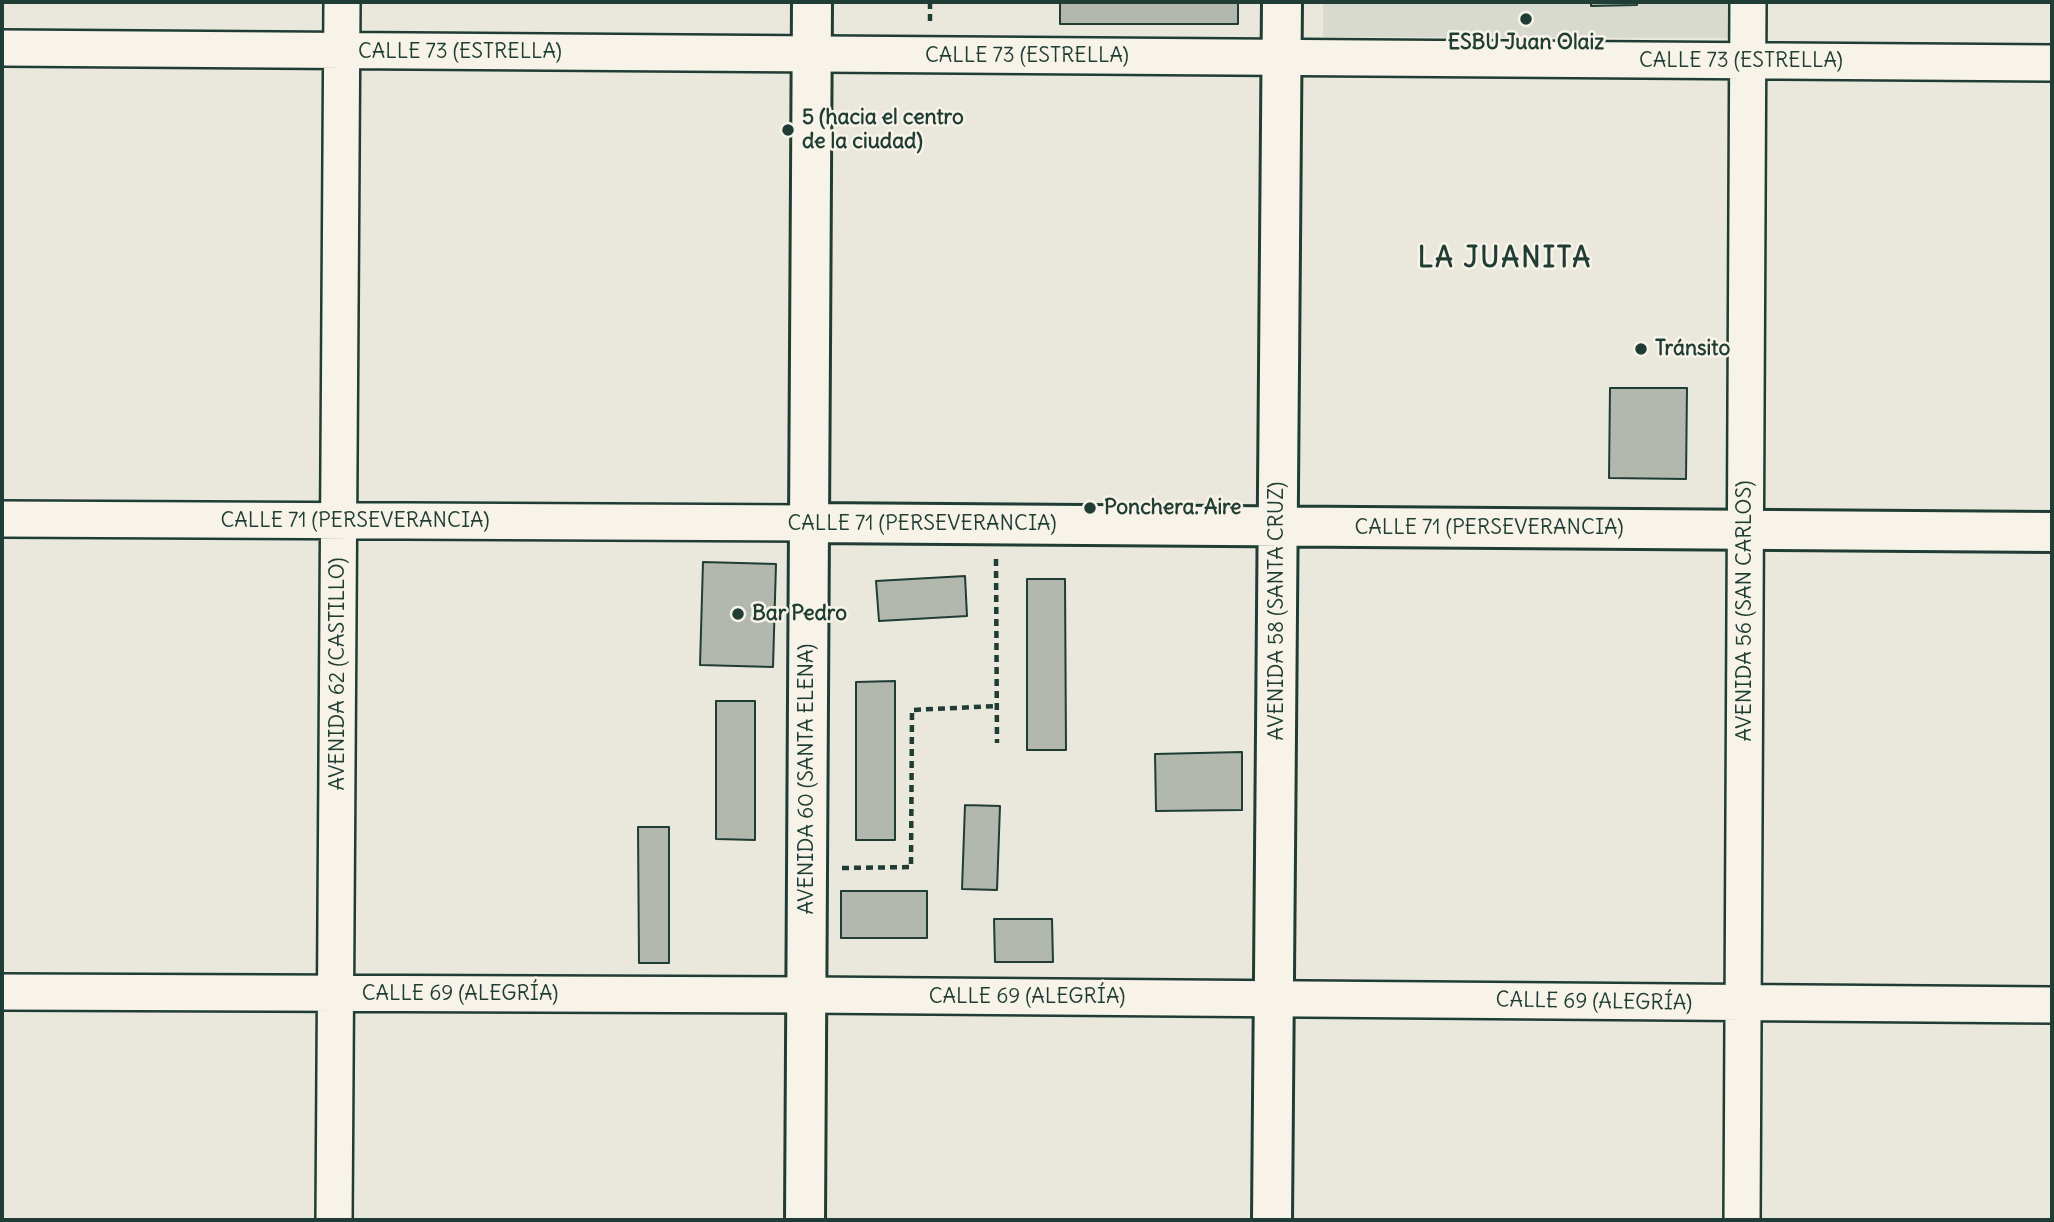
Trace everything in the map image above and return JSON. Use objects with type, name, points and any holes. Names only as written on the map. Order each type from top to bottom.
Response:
[{"type":"street","name":"AVENIDA 62 (CASTILLO)","points":[[334,1220],[342,2]]},
{"type":"street","name":"AVENIDA 60 (SANTA ELENA)","points":[[805,1220],[812,2]]},
{"type":"street","name":"AVENIDA 58 (SANTA CRUZ)","points":[[1272,1220],[1282,2]]},
{"type":"street","name":"AVENIDA 56 (SAN CARLOS)","points":[[1742,1220],[1748,2]]},
{"type":"street","name":"CALLE 73 (ESTRELLA)","points":[[2,48],[2052,63]]},
{"type":"street","name":"CALLE 71 (PERSEVERANCIA)","points":[[2,519],[2052,532]]},
{"type":"street","name":"CALLE 69 (ALEGRÍA)","points":[[2,992],[2052,1005]]},
{"type":"path","points":[[996,524],[997,743]]},
{"type":"path","points":[[807,868],[911,867],[912,710],[997,706]]},
{"type":"shaded area","name":"ESBU Juan Olaiz","points":[[1323,2],[1729,2],[1729,38],[1323,37]]},
{"type":"building","points":[[1060,2],[1238,2],[1238,24],[1060,24]]},
{"type":"building","points":[[1591,2],[1637,2],[1637,5],[1591,6]]},
{"type":"building","points":[[1610,388],[1687,388],[1686,479],[1609,478]]},
{"type":"building","name":"Bar Pedro","points":[[703,562],[776,564],[773,667],[700,665]]},
{"type":"building","points":[[965,576],[967,616],[879,621],[876,581]]},
{"type":"building","points":[[1027,579],[1065,579],[1066,750],[1027,750]]},
{"type":"building","points":[[895,681],[895,840],[856,840],[856,682]]},
{"type":"building","points":[[716,701],[755,701],[755,840],[716,839]]},
{"type":"building","points":[[1242,752],[1242,810],[1156,811],[1155,754]]},
{"type":"building","points":[[965,805],[1000,806],[997,890],[962,889]]},
{"type":"building","points":[[638,827],[669,827],[669,963],[639,963]]},
{"type":"building","points":[[841,891],[927,891],[927,938],[841,938]]},
{"type":"building","points":[[994,919],[1052,919],[1053,962],[995,962]]},
{"type":"place","name":"ESBU Juan Olaiz","points":[[1526,19]]},
{"type":"place","name":"5 (hacia el centro de la ciudad)","points":[[788,130]]},
{"type":"place","name":"Tránsito","points":[[1641,349]]},
{"type":"place","name":"Ponchera. Aire","points":[[1090,508]]},
{"type":"place","name":"Bar Pedro","points":[[738,614]]},
{"type":"district","name":"LA JUANITA","points":[[1505,259]]}]
